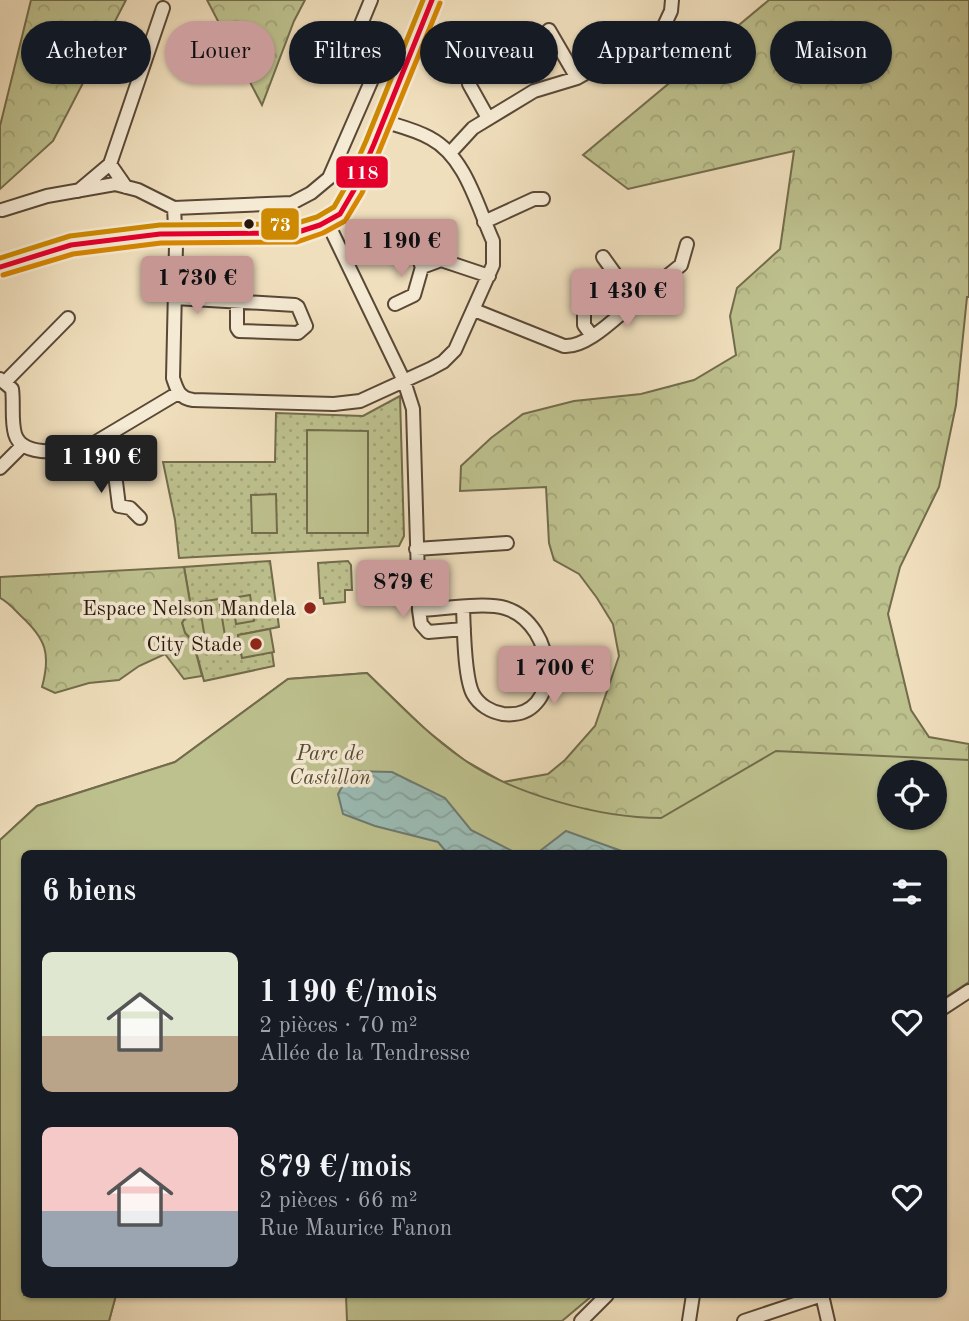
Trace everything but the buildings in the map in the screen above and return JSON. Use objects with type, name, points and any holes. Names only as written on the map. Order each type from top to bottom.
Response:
[{"type":"street","points":[[362,21],[371,0]]},
{"type":"street","points":[[406,65],[432,0]]},
{"type":"street","points":[[666,21],[672,0]]},
{"type":"street","points":[[78,191],[110,164],[163,8]]},
{"type":"street","points":[[558,46],[572,71]]},
{"type":"street","points":[[450,153],[473,128],[488,118],[534,91],[572,79]]},
{"type":"street","points":[[2,210],[47,196],[115,184],[138,190],[174,208],[292,203],[311,193],[329,178],[370,84]]},
{"type":"street","points":[[0,267],[71,245],[176,233],[295,233],[320,225],[340,214],[354,190],[398,84]]},
{"type":"street","points":[[469,84],[488,118]]},
{"type":"street","points":[[174,208],[176,233],[173,378],[178,393],[184,399],[193,400],[334,404],[360,401],[443,362],[455,350],[489,276],[494,253],[493,241],[458,164],[450,153],[429,137],[383,121]]},
{"type":"street","points":[[110,164],[126,187]]},
{"type":"street","points":[[484,222],[534,199],[543,200]]},
{"type":"street","points":[[332,232],[404,381],[413,409],[416,549],[421,624],[428,632],[464,629]]},
{"type":"street","points":[[395,304],[414,295],[422,267],[410,238],[424,232]]},
{"type":"street","points":[[474,310],[564,346],[578,346],[681,265],[687,244]]},
{"type":"street","points":[[603,257],[634,303]]},
{"type":"street","points":[[422,267],[441,260],[489,276]]},
{"type":"street","points":[[592,336],[584,325],[584,310],[614,286],[621,286]]},
{"type":"street","points":[[175,298],[295,305],[306,326],[298,333],[239,331],[237,302]]},
{"type":"street","points":[[68,318],[3,381],[12,389],[15,434],[22,446],[33,451],[80,449],[100,440],[178,393]]},
{"type":"street","points":[[100,440],[114,466],[119,506],[130,508],[140,518]]},
{"type":"street","points":[[0,468],[22,446]]},
{"type":"street","points":[[416,549],[508,543]]},
{"type":"street","points":[[419,610],[494,606],[507,609],[526,620],[540,637],[548,677],[535,704],[522,712],[495,713],[473,694],[469,682],[463,608]]},
{"type":"street","points":[[947,1006],[969,991]]},
{"type":"street","points":[[581,1321],[604,1298]]},
{"type":"street","points":[[689,1321],[693,1298]]},
{"type":"street","points":[[744,1321],[813,1298]]},
{"type":"street","points":[[823,1298],[828,1321]]},
{"type":"green space","points":[[31,0],[126,0],[115,21],[26,21]]},
{"type":"green space","points":[[207,0],[305,0],[294,21],[289,21],[289,34],[275,71],[275,21],[218,21]]},
{"type":"green space","points":[[769,0],[969,0],[969,297],[956,405],[939,487],[900,567],[888,614],[911,710],[929,737],[969,744],[969,781],[947,775],[947,760],[877,760],[877,776],[779,813],[98,850],[21,850],[21,1298],[115,1298],[109,1321],[0,1321],[0,840],[37,806],[175,762],[288,679],[367,673],[426,730],[464,760],[503,782],[548,774],[565,760],[595,726],[619,656],[613,624],[579,574],[554,560],[549,543],[546,487],[460,491],[461,466],[491,438],[523,414],[574,401],[641,394],[694,380],[736,355],[730,316],[737,288],[780,249],[794,151],[628,189],[583,155],[668,84],[756,84],[756,21],[744,21]]},
{"type":"green space","points":[[21,41],[21,84],[83,84],[53,141],[0,189],[0,126]]},
{"type":"green space","points":[[251,84],[270,84],[262,105]]},
{"type":"green space","points":[[400,396],[404,536],[399,546],[179,558],[175,520],[163,462],[275,462],[276,413],[363,416]]},
{"type":"green space","points":[[307,430],[368,431],[368,533],[307,533]]},
{"type":"green space","points":[[276,494],[277,533],[252,533],[251,495]]},
{"type":"green space","points":[[270,561],[279,627],[238,635],[242,657],[272,652],[274,666],[204,681],[193,641],[185,633],[182,623],[191,607],[184,567]]},
{"type":"green space","points":[[348,561],[351,565],[352,590],[345,590],[345,602],[324,604],[323,598],[320,598],[318,563]]},
{"type":"green space","points":[[184,567],[191,608],[182,623],[185,633],[193,641],[202,676],[184,679],[165,654],[139,666],[119,680],[89,683],[55,693],[42,687],[46,656],[41,640],[29,624],[0,598],[0,577]]},
{"type":"green space","points":[[250,595],[254,621],[236,624],[232,598]]},
{"type":"green space","points":[[219,599],[226,642],[206,645],[199,602]]},
{"type":"green space","name":"City Stade","points":[[270,629],[274,652],[242,658],[238,635]]},
{"type":"green space","name":"Parc de Castillon","points":[[367,673],[437,739],[483,772],[558,802],[611,814],[661,818],[776,751],[969,760],[969,982],[947,996],[947,850],[21,850],[21,1298],[115,1298],[109,1321],[0,1321],[0,840],[37,806],[175,762],[288,679]]},
{"type":"green space","points":[[346,1298],[589,1298],[562,1321],[347,1321]]},
{"type":"water","points":[[351,771],[392,772],[445,798],[471,830],[510,850],[445,850],[438,842],[375,826],[343,814],[338,794]]},
{"type":"water","points":[[566,831],[619,850],[541,850]]},
{"type":"transit line","name":"73","points":[[0,258],[70,236],[160,225],[294,224],[317,217],[334,207],[366,141],[423,0]]},
{"type":"transit line","name":"118","points":[[0,267],[71,245],[160,234],[295,233],[320,225],[340,214],[354,190],[374,144],[432,0]]},
{"type":"transit line","points":[[3,275],[73,254],[161,243],[297,242],[323,233],[345,221],[362,193],[440,3]]},
{"type":"place","name":"Espace Nelson Mandela","points":[[310,608]]},
{"type":"place","name":"City Stade","points":[[256,644]]}]
